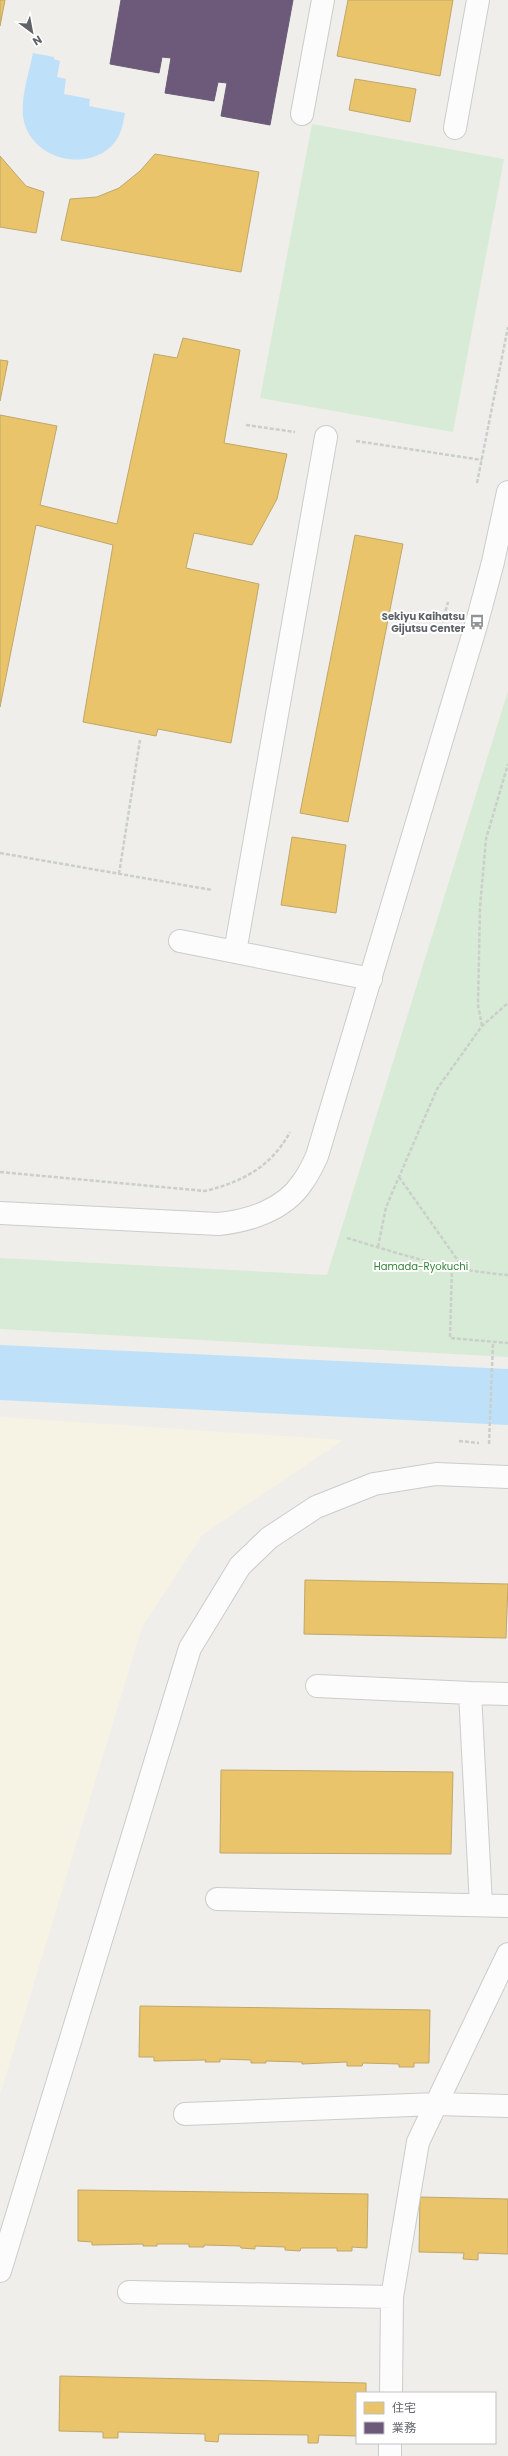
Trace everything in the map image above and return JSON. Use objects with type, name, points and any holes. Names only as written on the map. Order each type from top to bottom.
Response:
[{"type":"street","points":[[302,114],[324,0]]},
{"type":"street","points":[[455,128],[478,0]]},
{"type":"street","points":[[236,952],[326,437]]},
{"type":"street","points":[[0,1213],[218,1224],[242,1222],[277,1206],[302,1184],[317,1156],[371,979],[477,622],[493,562],[508,492]]},
{"type":"street","points":[[180,941],[371,979]]},
{"type":"street","points":[[0,2271],[190,1648],[240,1566],[269,1538],[316,1507],[374,1484],[436,1474],[508,1478]]},
{"type":"street","points":[[317,1686],[508,1694]]},
{"type":"street","points":[[470,1693],[481,1905]]},
{"type":"street","points":[[217,1899],[508,1906]]},
{"type":"street","points":[[391,2392],[392,2297],[418,2142],[508,1954]]},
{"type":"street","points":[[185,2114],[436,2104],[508,2106]]},
{"type":"street","points":[[129,2292],[392,2297]]},
{"type":"street","points":[[390,2444],[390,2456]]},
{"type":"path","points":[[476,490],[508,327]]},
{"type":"path","points":[[447,454],[482,460]]},
{"type":"path","points":[[437,641],[451,595]]},
{"type":"path","points":[[119,874],[140,740]]},
{"type":"path","points":[[482,1026],[478,1005],[480,907],[486,839],[508,764]]},
{"type":"path","points":[[0,853],[212,890]]},
{"type":"path","points":[[378,1248],[386,1206],[437,1089],[482,1026],[508,1003]]},
{"type":"path","points":[[0,1172],[204,1191],[226,1186],[250,1176],[284,1144],[294,1126]]},
{"type":"path","points":[[399,1176],[465,1269]]},
{"type":"path","points":[[347,1238],[378,1248],[452,1267],[508,1275]]},
{"type":"path","points":[[452,1267],[450,1338],[508,1343]]},
{"type":"path","points":[[459,1441],[489,1444],[493,1342]]},
{"type":"shaded area","points":[[0,1417],[343,1440],[202,1535],[142,1627],[0,2095]]},
{"type":"green space","points":[[312,124],[504,159],[453,432],[260,398]]},
{"type":"green space","name":"Hamada-Ryokuchi","points":[[508,691],[508,1357],[0,1329],[0,1258],[327,1275]]},
{"type":"water","points":[[33,53],[54,57],[54,59],[60,61],[57,77],[66,79],[64,94],[90,99],[89,106],[125,113],[122,128],[117,139],[104,152],[90,158],[76,160],[61,158],[47,152],[36,143],[27,131],[23,116],[24,93]]},
{"type":"water","points":[[0,1345],[508,1369],[508,1425],[0,1400]]},
{"type":"building: 住宅","points":[[0,0],[5,0],[0,26]]},
{"type":"building: 住宅","points":[[348,0],[453,0],[440,76],[337,56]]},
{"type":"building: 住宅","points":[[355,79],[416,89],[410,122],[349,110]]},
{"type":"building: 住宅","points":[[155,154],[259,172],[241,272],[61,240],[70,199],[97,197],[119,188],[140,171]]},
{"type":"building: 住宅","points":[[0,156],[26,186],[44,192],[36,233],[0,227]]},
{"type":"building: 住宅","points":[[183,338],[240,350],[224,443],[287,454],[277,499],[252,545],[194,533],[186,568],[259,584],[231,743],[158,729],[156,736],[83,722],[113,545],[36,525],[0,707],[0,415],[57,426],[40,505],[117,524],[154,354],[177,358]]},
{"type":"building: 住宅","points":[[0,360],[8,361],[0,401]]},
{"type":"building: 住宅","points":[[355,535],[403,544],[348,822],[300,813]]},
{"type":"building: 住宅","points":[[292,837],[346,845],[336,913],[281,905]]},
{"type":"building: 住宅","points":[[305,1580],[508,1584],[506,1638],[304,1634]]},
{"type":"building: 住宅","points":[[221,1770],[453,1772],[451,1854],[220,1853]]},
{"type":"building: 住宅","points":[[140,2006],[430,2010],[429,2063],[414,2063],[414,2067],[399,2067],[399,2064],[363,2063],[362,2066],[347,2066],[347,2062],[302,2064],[302,2062],[266,2061],[266,2063],[251,2063],[251,2060],[220,2059],[220,2062],[205,2062],[206,2060],[154,2061],[154,2057],[139,2057]]},
{"type":"building: 住宅","points":[[78,2190],[368,2194],[367,2248],[352,2247],[352,2251],[337,2251],[337,2248],[301,2248],[300,2251],[285,2250],[285,2247],[255,2246],[255,2249],[241,2248],[240,2246],[204,2245],[204,2247],[189,2247],[189,2244],[157,2244],[157,2246],[143,2246],[143,2244],[92,2245],[92,2242],[78,2241]]},
{"type":"building: 住宅","points":[[420,2197],[508,2199],[508,2254],[478,2253],[478,2260],[463,2259],[464,2253],[419,2252]]},
{"type":"building: 住宅","points":[[60,2376],[366,2383],[366,2392],[356,2392],[356,2436],[319,2435],[318,2443],[308,2443],[308,2435],[219,2434],[218,2442],[205,2441],[205,2434],[118,2432],[118,2438],[103,2438],[103,2432],[59,2431]]},
{"type":"building: 業務","points":[[121,0],[293,0],[270,125],[221,116],[227,83],[218,82],[214,101],[165,93],[171,58],[162,57],[159,73],[110,64]]},
{"type":"place","name":"Sekiyu Kaihatsu Gijutsu Center","points":[[477,622]]}]
